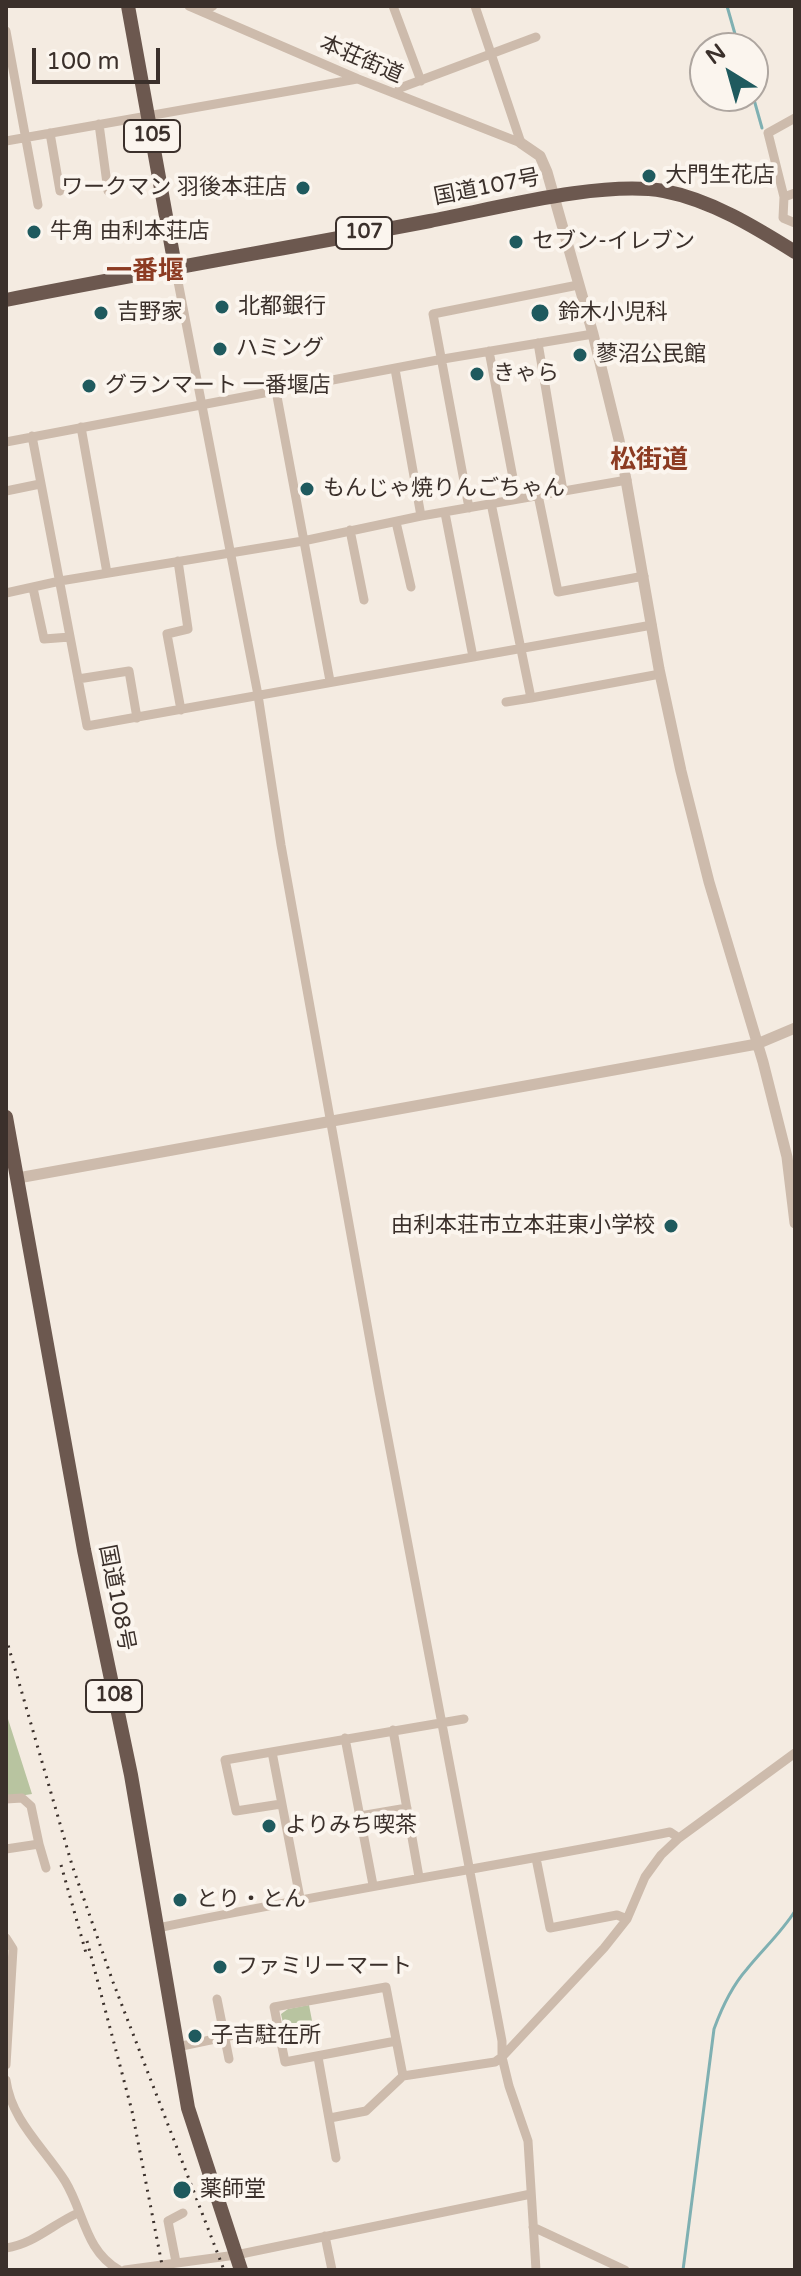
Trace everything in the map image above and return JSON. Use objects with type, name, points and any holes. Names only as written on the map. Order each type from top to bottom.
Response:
[{"type":"highway","name":"105","points":[[128,6],[175,266]]},
{"type":"highway","name":"国道107号","points":[[6,300],[175,266],[553,198],[634,189],[664,191],[724,211],[795,252]]},
{"type":"highway","name":"国道108号","points":[[6,1117],[84,1550],[131,1775],[188,2108],[238,2263]]},
{"type":"street","name":"本荘街道","points":[[189,6],[358,79],[521,143]]},
{"type":"street","points":[[203,12],[213,6]]},
{"type":"street","points":[[393,6],[421,81]]},
{"type":"street","points":[[475,6],[521,143],[540,156],[593,334],[627,480],[660,674],[709,882],[787,1157],[795,1223]]},
{"type":"street","points":[[6,31],[38,205]]},
{"type":"street","points":[[396,94],[400,88],[536,37]]},
{"type":"street","points":[[6,141],[358,79]]},
{"type":"street","points":[[795,118],[768,133],[784,197],[783,218],[795,223]]},
{"type":"street","points":[[99,124],[108,191]]},
{"type":"street","points":[[50,133],[60,191]]},
{"type":"street","points":[[784,197],[795,193]]},
{"type":"street","points":[[175,266],[258,695],[281,845],[386,1428],[471,1869],[502,2041],[502,2057],[528,2141],[536,2270]]},
{"type":"street","points":[[469,508],[433,314],[578,285]]},
{"type":"street","points":[[6,442],[443,359],[593,334]]},
{"type":"street","points":[[538,343],[563,491]]},
{"type":"street","points":[[489,351],[517,499]]},
{"type":"street","points":[[395,369],[421,516]]},
{"type":"street","points":[[276,391],[330,681]]},
{"type":"street","points":[[81,427],[107,573]]},
{"type":"street","points":[[32,436],[87,726],[652,625]]},
{"type":"street","points":[[6,593],[627,480]]},
{"type":"street","points":[[6,491],[40,484]]},
{"type":"street","points":[[538,495],[558,592],[644,576]]},
{"type":"street","points":[[491,503],[531,698]]},
{"type":"street","points":[[445,513],[473,657]]},
{"type":"street","points":[[396,522],[411,587]]},
{"type":"street","points":[[350,530],[364,600]]},
{"type":"street","points":[[178,561],[188,629],[167,634],[181,710]]},
{"type":"street","points":[[33,588],[44,639],[70,637]]},
{"type":"street","points":[[78,679],[129,671],[137,718]]},
{"type":"street","points":[[506,702],[660,674]]},
{"type":"street","points":[[18,1178],[757,1044],[795,1028]]},
{"type":"street","points":[[281,1804],[236,1811],[225,1760],[464,1719]]},
{"type":"street","points":[[393,1730],[419,1877]]},
{"type":"street","points":[[345,1738],[373,1885]]},
{"type":"street","points":[[272,1752],[300,1898]]},
{"type":"street","points":[[330,2118],[366,2111],[403,2076],[495,2062],[502,2057],[604,1948],[627,1919],[645,1877],[661,1855],[679,1838],[795,1753]]},
{"type":"street","points":[[6,1799],[22,1798],[31,1806],[46,1868]]},
{"type":"street","points":[[360,1816],[407,1808]]},
{"type":"street","points":[[158,1928],[300,1898],[670,1832],[679,1838]]},
{"type":"street","points":[[651,1836],[661,1855]]},
{"type":"street","points":[[6,1849],[39,1844]]},
{"type":"street","points":[[536,1858],[550,1928],[617,1915],[627,1919]]},
{"type":"street","points":[[6,1938],[13,1949],[6,2065]]},
{"type":"street","points":[[396,2041],[285,2062],[274,2007],[386,1987],[403,2076]]},
{"type":"street","points":[[217,1999],[229,2059]]},
{"type":"street","points":[[177,2047],[277,2026]]},
{"type":"street","points":[[318,2057],[336,2158]]},
{"type":"street","points":[[6,2080],[15,2109],[37,2146],[66,2183],[93,2246],[106,2263],[119,2270]]},
{"type":"street","points":[[125,2270],[176,2262],[238,2263],[325,2236],[531,2194]]},
{"type":"street","points":[[6,2248],[45,2234],[62,2220],[78,2213]]},
{"type":"street","points":[[176,2262],[168,2221],[183,2213]]},
{"type":"street","points":[[533,2227],[625,2270]]},
{"type":"street","points":[[325,2236],[332,2270]]},
{"type":"green space","points":[[8,1719],[32,1794],[6,1798]]},
{"type":"green space","points":[[309,2005],[314,2031],[286,2036],[281,2014],[288,2009]]},
{"type":"waterway","points":[[727,6],[734,32]]},
{"type":"waterway","points":[[758,112],[762,128]]},
{"type":"waterway","points":[[683,2270],[714,2029],[737,1982],[795,1911]]},
{"type":"railway","points":[[6,1638],[72,1865],[113,1982],[224,2270]]},
{"type":"railway","points":[[61,1865],[86,1953]]},
{"type":"railway","points":[[87,1941],[132,2111],[163,2270]]},
{"type":"place","name":"大門生花店","points":[[649,176]]},
{"type":"place","name":"ワークマン 羽後本荘店","points":[[303,188]]},
{"type":"place","name":"牛角 由利本荘店","points":[[34,232]]},
{"type":"place","name":"セブン-イレブン","points":[[516,242]]},
{"type":"place","name":"北都銀行","points":[[222,307]]},
{"type":"place","name":"吉野家","points":[[101,313]]},
{"type":"place","name":"鈴木小児科","points":[[540,313]]},
{"type":"place","name":"ハミング","points":[[220,349]]},
{"type":"place","name":"蓼沼公民館","points":[[580,355]]},
{"type":"place","name":"きゃら","points":[[477,374]]},
{"type":"place","name":"グランマート 一番堰店","points":[[89,386]]},
{"type":"place","name":"もんじゃ焼りんごちゃん","points":[[307,489]]},
{"type":"place","name":"由利本荘市立本荘東小学校","points":[[671,1226]]},
{"type":"place","name":"よりみち喫茶","points":[[269,1826]]},
{"type":"place","name":"とり・とん","points":[[180,1900]]},
{"type":"place","name":"ファミリーマート","points":[[220,1967]]},
{"type":"place","name":"子吉駐在所","points":[[195,2036]]},
{"type":"place","name":"薬師堂","points":[[182,2190]]},
{"type":"district","name":"一番堰","points":[[145,272]]},
{"type":"district","name":"松街道","points":[[649,461]]}]
